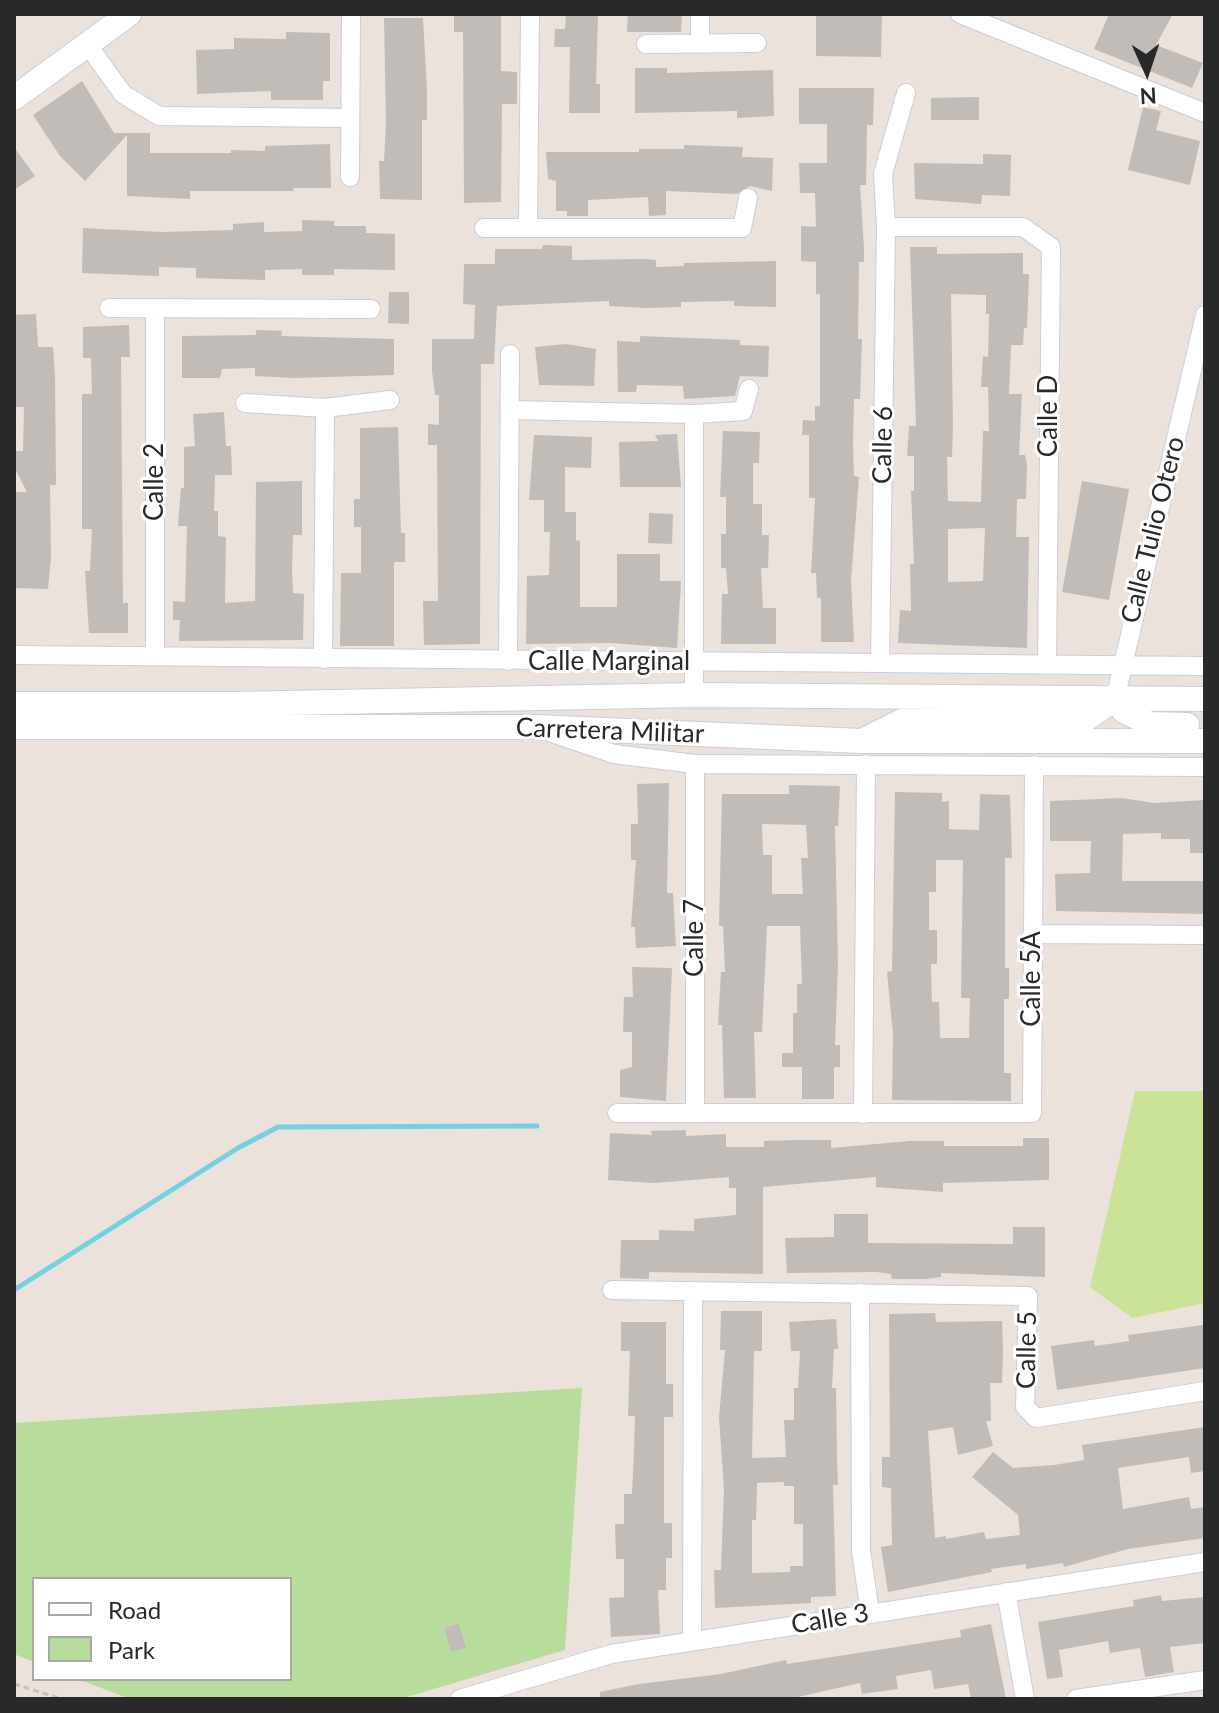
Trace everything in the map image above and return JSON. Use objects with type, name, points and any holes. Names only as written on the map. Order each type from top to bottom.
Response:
[{"type":"main road","points":[[14,98],[129,14]]},
{"type":"main road","name":"Carretera Militar","points":[[14,704],[249,704],[694,695],[1205,699]]},
{"type":"main road","points":[[864,753],[902,721],[1083,721],[1115,699],[1124,711],[1150,724],[1205,724]]},
{"type":"main road","name":"Carretera Militar","points":[[14,727],[535,727],[864,753],[1205,741]]},
{"type":"street","points":[[350,177],[351,14]]},
{"type":"street","points":[[528,227],[530,14]]},
{"type":"street","points":[[700,14],[700,41]]},
{"type":"street","points":[[960,14],[1205,113]]},
{"type":"street","points":[[646,44],[700,41],[757,43]]},
{"type":"street","points":[[87,44],[123,94],[159,116],[350,118]]},
{"type":"street","name":"Calle 6","points":[[880,663],[886,227],[883,174],[906,93]]},
{"type":"street","points":[[484,228],[742,228],[748,198]]},
{"type":"street","name":"Calle D","points":[[886,227],[1023,227],[1051,247],[1047,665]]},
{"type":"street","points":[[109,308],[371,309]]},
{"type":"street","name":"Calle 2","points":[[155,308],[155,656]]},
{"type":"street","name":"Calle Tulio Otero","points":[[1115,699],[1120,665],[1205,315]]},
{"type":"street","points":[[508,661],[510,354]]},
{"type":"street","points":[[511,410],[694,414],[743,411],[749,389]]},
{"type":"street","points":[[245,403],[325,408],[390,400]]},
{"type":"street","points":[[323,659],[325,408]]},
{"type":"street","points":[[694,414],[694,695]]},
{"type":"street","name":"Calle Marginal","points":[[14,655],[1205,666]]},
{"type":"street","points":[[535,727],[614,754],[695,764],[864,753],[1034,765],[1205,767]]},
{"type":"street","points":[[617,1113],[863,1114],[864,753]]},
{"type":"street","name":"Calle 7","points":[[695,764],[695,1112]]},
{"type":"street","name":"Calle 5A","points":[[863,1114],[1032,1113],[1034,765]]},
{"type":"street","points":[[1032,934],[1205,935]]},
{"type":"street","points":[[612,1290],[860,1293],[861,1550],[870,1613]]},
{"type":"street","points":[[692,1641],[693,1293]]},
{"type":"street","name":"Calle 5","points":[[860,1293],[1028,1296],[1025,1407],[1036,1418],[1205,1391]]},
{"type":"street","name":"Calle 3","points":[[460,1699],[576,1662],[692,1641],[1205,1562]]},
{"type":"street","points":[[1006,1592],[1025,1699]]},
{"type":"street","points":[[1076,1699],[1205,1680]]},
{"type":"path","points":[[14,1684],[62,1699]]},
{"type":"green space","points":[[1135,1091],[1205,1091],[1205,1303],[1132,1318],[1090,1287]]},
{"type":"green space","points":[[582,1388],[565,1650],[400,1699],[130,1699],[83,1681],[292,1681],[292,1577],[32,1577],[32,1661],[14,1654],[14,1423]]},
{"type":"building","points":[[454,14],[501,14],[501,71],[517,72],[517,104],[502,104],[501,202],[464,203],[463,32],[454,32]]},
{"type":"building","points":[[628,14],[682,14],[681,32],[627,32]]},
{"type":"building","points":[[816,14],[882,14],[881,57],[816,56]]},
{"type":"building","points":[[1109,14],[1173,14],[1156,45],[1203,63],[1192,88],[1094,49]]},
{"type":"building","points":[[566,15],[598,16],[596,84],[600,84],[600,113],[569,113],[570,47],[554,47],[555,29],[565,29]]},
{"type":"building","points":[[384,18],[423,18],[427,120],[422,120],[422,200],[380,199],[379,161],[384,161],[386,123]]},
{"type":"building","points":[[286,32],[330,33],[330,81],[323,81],[323,100],[271,100],[271,91],[197,94],[196,50],[234,49],[234,38],[286,39]]},
{"type":"building","points":[[635,68],[667,68],[667,73],[773,70],[774,116],[737,118],[737,111],[635,113]]},
{"type":"building","points":[[82,81],[114,133],[150,133],[150,153],[231,153],[231,150],[265,151],[265,146],[330,144],[331,188],[190,191],[190,199],[127,196],[127,135],[85,181],[60,156],[33,115]]},
{"type":"building","points":[[799,88],[874,88],[873,125],[867,125],[866,185],[860,185],[864,262],[859,262],[858,339],[862,339],[860,399],[854,399],[854,476],[859,477],[851,581],[854,642],[821,642],[821,598],[817,598],[816,573],[811,573],[815,498],[809,498],[809,435],[802,435],[803,420],[815,421],[815,406],[820,406],[820,294],[816,294],[816,262],[801,261],[801,226],[816,227],[815,193],[800,193],[799,163],[827,163],[827,124],[799,124]]},
{"type":"building","points":[[979,97],[979,120],[931,120],[931,98]]},
{"type":"building","points":[[1143,107],[1161,111],[1156,130],[1200,141],[1190,185],[1128,170]]},
{"type":"building","points":[[684,145],[743,147],[742,157],[773,158],[772,191],[750,186],[737,194],[666,191],[666,215],[649,216],[648,197],[588,200],[588,216],[567,216],[567,211],[556,211],[556,181],[548,179],[546,152],[639,152],[639,149],[684,149]]},
{"type":"building","points":[[14,147],[35,176],[14,190]]},
{"type":"building","points":[[983,154],[1011,155],[1010,196],[982,195],[981,204],[915,199],[914,163],[983,164]]},
{"type":"building","points":[[302,220],[334,221],[334,226],[366,226],[366,233],[395,234],[395,270],[334,269],[334,275],[302,275],[302,269],[265,270],[265,280],[196,278],[196,268],[159,267],[159,276],[82,273],[83,228],[163,232],[233,230],[233,224],[264,222],[264,232],[302,231]]},
{"type":"building","points":[[543,245],[572,246],[572,260],[656,260],[656,267],[684,266],[684,263],[776,261],[776,307],[734,306],[734,301],[681,302],[681,307],[645,308],[609,306],[609,301],[497,306],[494,364],[481,364],[480,644],[424,645],[423,601],[438,601],[437,445],[428,445],[428,424],[439,425],[439,395],[435,395],[432,371],[432,339],[474,339],[475,305],[463,304],[464,264],[495,264],[495,249],[542,249]]},
{"type":"building","points":[[910,247],[937,247],[937,254],[1023,253],[1023,274],[1029,274],[1027,328],[1024,328],[1023,345],[1011,345],[1009,394],[1022,394],[1019,455],[1025,455],[1027,465],[1026,499],[1017,499],[1016,537],[1029,537],[1027,648],[898,643],[900,610],[911,611],[914,456],[907,456],[909,426],[916,426]],"holes":[[[951,294],[986,295],[986,314],[989,314],[988,357],[983,356],[981,387],[988,387],[989,431],[983,431],[981,502],[948,501],[947,457],[952,457],[953,427]],[[985,528],[983,581],[948,582],[948,529]]]},
{"type":"building","points":[[389,292],[409,292],[409,324],[388,323]]},
{"type":"building","points":[[36,314],[38,347],[53,347],[55,378],[56,485],[50,485],[48,589],[14,588],[14,492],[27,492],[14,467],[14,451],[23,451],[24,407],[14,407],[14,315]]},
{"type":"building","points":[[129,325],[130,357],[121,357],[123,603],[128,603],[128,633],[89,633],[85,571],[90,571],[92,529],[82,529],[82,394],[92,394],[91,358],[83,358],[83,327]]},
{"type":"building","points":[[256,330],[282,331],[281,336],[394,339],[394,375],[294,378],[255,376],[255,368],[222,369],[220,378],[182,378],[182,336],[256,335]]},
{"type":"building","points":[[640,336],[740,340],[740,345],[769,346],[768,377],[740,376],[735,396],[684,399],[683,386],[637,385],[636,392],[618,392],[617,341],[640,342]]},
{"type":"building","points":[[566,344],[596,349],[594,386],[539,385],[535,347]]},
{"type":"building","points":[[224,412],[226,446],[231,446],[232,475],[215,475],[214,511],[218,511],[218,536],[226,537],[225,603],[255,601],[256,482],[302,481],[302,535],[293,535],[292,569],[293,593],[304,594],[303,640],[179,641],[180,620],[173,620],[173,601],[185,602],[187,526],[178,526],[181,488],[184,488],[184,447],[195,446],[193,414]]},
{"type":"building","points":[[398,427],[401,533],[405,533],[405,562],[394,562],[394,646],[340,646],[341,573],[361,573],[361,527],[354,527],[354,499],[360,499],[360,428]]},
{"type":"building","points":[[723,431],[760,432],[759,463],[753,463],[753,504],[762,504],[762,535],[769,535],[768,568],[761,568],[763,608],[776,608],[776,644],[721,644],[722,594],[728,594],[726,568],[721,568],[721,534],[726,534],[726,497],[720,497]]},
{"type":"building","points":[[677,434],[681,487],[620,487],[619,442],[658,441],[655,435]]},
{"type":"building","points":[[534,435],[592,437],[591,468],[565,467],[565,512],[576,512],[576,540],[580,541],[580,607],[617,607],[617,554],[660,554],[660,581],[681,581],[677,648],[611,643],[526,644],[527,576],[549,575],[550,532],[544,532],[544,500],[529,500]]},
{"type":"building","points":[[1082,481],[1129,489],[1109,600],[1062,592]]},
{"type":"building","points":[[649,513],[673,514],[672,544],[648,543]]},
{"type":"building","points":[[669,783],[667,893],[673,893],[676,946],[636,948],[635,927],[631,927],[636,860],[631,860],[631,824],[638,824],[637,784]]},
{"type":"building","points":[[789,785],[840,786],[838,826],[835,826],[838,963],[835,1045],[840,1045],[840,1067],[834,1067],[834,1099],[802,1099],[802,1067],[782,1067],[782,1053],[793,1053],[793,1013],[797,1013],[797,984],[802,984],[800,926],[767,926],[762,1032],[754,1032],[756,1098],[724,1098],[722,1025],[718,1025],[721,972],[725,972],[723,926],[719,926],[722,794],[789,794]],"holes":[[[762,824],[806,825],[808,858],[801,858],[803,894],[772,894],[772,855],[763,855]]]},
{"type":"building","points":[[895,792],[942,793],[942,802],[949,801],[949,829],[979,830],[980,794],[1010,795],[1012,858],[1005,858],[1005,968],[1009,968],[1009,999],[1004,999],[1004,1073],[1011,1073],[1011,1101],[892,1100],[893,1034],[887,972],[892,971]],"holes":[[[936,860],[963,860],[961,998],[970,998],[969,1038],[940,1038],[939,1002],[932,1002],[931,964],[937,964],[937,930],[929,930],[929,892],[936,892]]]},
{"type":"building","points":[[1122,798],[1154,803],[1205,800],[1205,853],[1190,853],[1190,839],[1161,839],[1161,833],[1123,834],[1122,881],[1205,881],[1205,914],[1056,911],[1055,874],[1090,873],[1091,841],[1050,841],[1050,801]]},
{"type":"building","points":[[632,967],[672,968],[666,1101],[620,1097],[620,1070],[632,1067],[632,1032],[623,1032],[624,997],[633,997]]},
{"type":"building","points":[[686,1130],[686,1136],[726,1134],[726,1147],[764,1147],[764,1141],[798,1140],[831,1140],[831,1148],[910,1141],[944,1141],[944,1146],[1023,1146],[1023,1138],[1049,1138],[1049,1180],[943,1183],[943,1192],[876,1187],[876,1177],[763,1187],[763,1274],[649,1272],[649,1279],[620,1278],[621,1240],[659,1240],[659,1230],[694,1231],[694,1219],[736,1215],[736,1188],[729,1188],[729,1177],[654,1183],[608,1180],[610,1133],[652,1135],[651,1131]]},
{"type":"building","points":[[834,1214],[868,1214],[868,1243],[1013,1244],[1013,1227],[1045,1227],[1045,1277],[941,1273],[941,1277],[925,1279],[892,1279],[891,1274],[876,1272],[787,1273],[785,1238],[834,1237]]},
{"type":"building","points":[[721,1311],[762,1311],[762,1351],[754,1351],[752,1458],[786,1457],[784,1420],[794,1420],[794,1388],[798,1388],[800,1351],[791,1351],[789,1322],[836,1319],[838,1349],[834,1349],[832,1388],[836,1388],[838,1485],[833,1485],[836,1596],[811,1597],[811,1603],[715,1608],[714,1570],[721,1570],[724,1489],[719,1417],[725,1350],[720,1350]],"holes":[[[784,1482],[784,1486],[794,1486],[794,1524],[803,1524],[803,1566],[790,1566],[790,1572],[752,1573],[752,1520],[756,1520],[757,1483]]]},
{"type":"building","points":[[935,1313],[936,1322],[1002,1321],[1003,1350],[1002,1383],[990,1383],[991,1421],[986,1421],[993,1446],[958,1455],[953,1427],[928,1431],[935,1538],[984,1532],[986,1539],[1020,1535],[1018,1515],[972,1477],[993,1452],[1013,1468],[1054,1465],[1084,1460],[1082,1445],[1205,1427],[1205,1471],[1191,1473],[1189,1457],[1118,1468],[1123,1509],[1189,1497],[1191,1509],[1205,1507],[1205,1538],[1128,1549],[1064,1567],[1063,1563],[1026,1569],[1026,1564],[991,1569],[992,1572],[888,1592],[881,1547],[892,1545],[891,1488],[882,1487],[882,1457],[890,1457],[889,1314]]},
{"type":"building","points":[[621,1322],[666,1322],[666,1384],[673,1384],[673,1417],[664,1417],[664,1523],[672,1523],[672,1558],[666,1558],[666,1590],[658,1590],[660,1634],[611,1637],[609,1598],[624,1597],[624,1559],[616,1559],[615,1524],[624,1524],[624,1494],[632,1494],[634,1450],[635,1416],[628,1416],[630,1351],[621,1351]]},
{"type":"building","points":[[1203,1325],[1205,1368],[1057,1390],[1051,1346],[1094,1340],[1095,1346],[1129,1341],[1128,1335]]},
{"type":"building","points":[[1161,1595],[1162,1601],[1205,1597],[1205,1643],[1170,1647],[1174,1672],[1145,1677],[1140,1648],[1110,1653],[1108,1641],[1059,1650],[1063,1677],[1047,1679],[1038,1622],[1134,1606],[1133,1600]]},
{"type":"building","points":[[459,1624],[466,1648],[451,1652],[444,1628]]},
{"type":"building","points":[[991,1624],[1006,1699],[971,1699],[968,1684],[934,1689],[931,1670],[896,1676],[898,1689],[862,1694],[860,1683],[789,1699],[600,1699],[600,1692],[639,1684],[721,1674],[786,1660],[787,1664],[961,1637],[960,1630]]},
{"type":"waterway","points":[[14,1290],[238,1148],[278,1127],[537,1126]]}]
